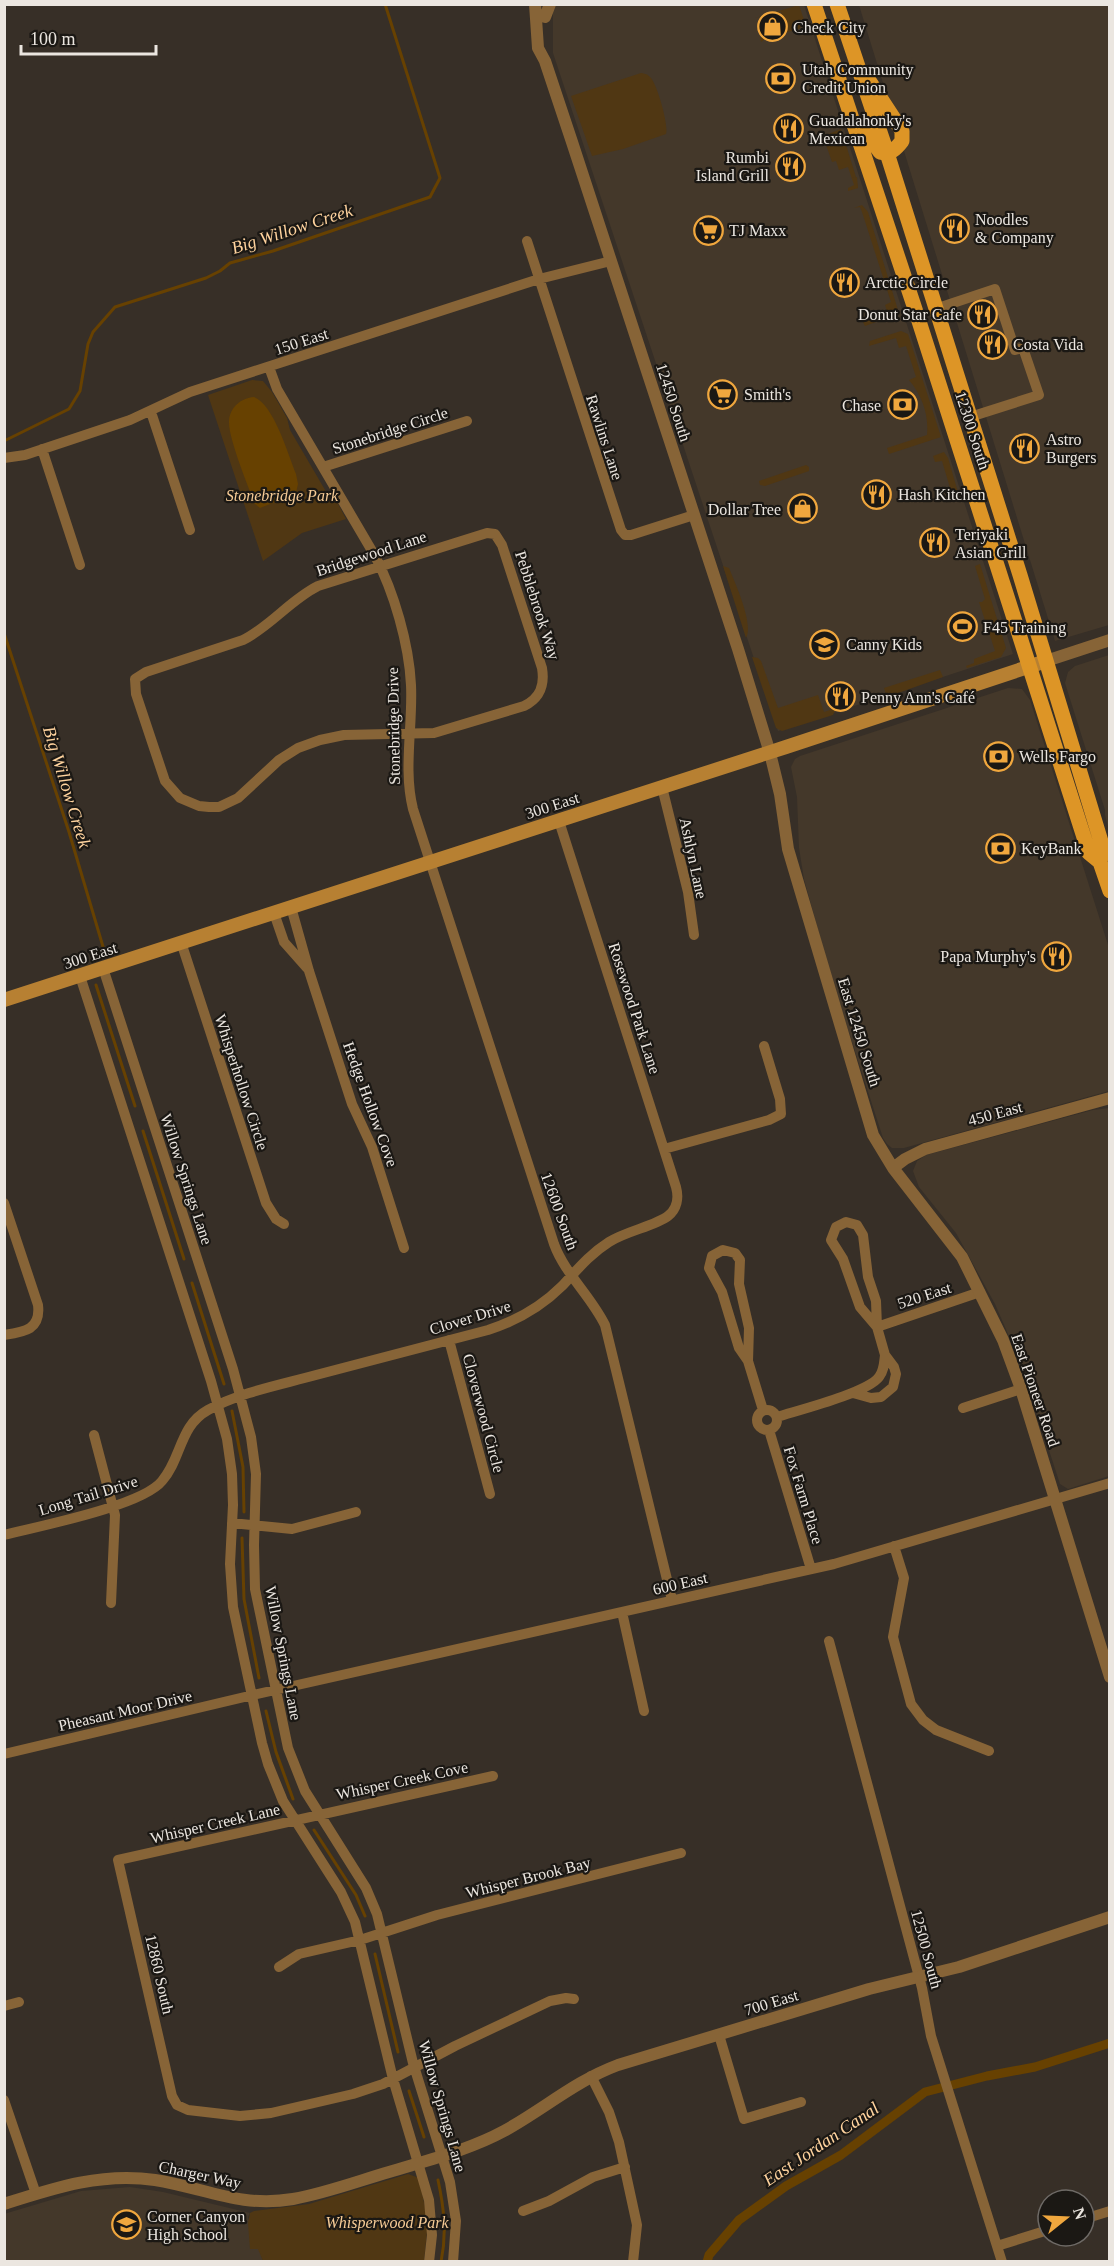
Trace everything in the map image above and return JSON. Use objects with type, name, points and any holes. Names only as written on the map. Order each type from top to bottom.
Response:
[{"type":"main road","name":"12300 South","points":[[814,4],[921,328],[1089,853],[1100,862]]},
{"type":"main road","name":"12300 South","points":[[837,4],[1046,661],[1103,848],[1100,862],[1110,891]]},
{"type":"main road","points":[[848,106],[875,148],[880,152],[896,150],[903,141],[902,131],[856,62]]},
{"type":"main road","name":"300 East","points":[[4,1000],[770,753],[1046,661]]},
{"type":"street","name":"12450 South","points":[[535,4],[538,48],[545,61],[611,261],[770,753]]},
{"type":"street","name":"12450 South","points":[[545,61],[546,8]]},
{"type":"street","name":"Rawlins Lane","points":[[527,241],[621,530],[625,535],[631,535],[694,515]]},
{"type":"street","name":"150 East","points":[[4,458],[42,449],[151,412],[190,392],[539,279],[611,261]]},
{"type":"street","points":[[935,309],[995,289],[1015,350],[1023,348],[1039,395],[970,417]]},
{"type":"street","name":"Stonebridge Drive","points":[[269,367],[277,389],[380,565],[399,620],[411,685],[409,791],[430,863]]},
{"type":"street","points":[[151,412],[190,530]]},
{"type":"street","name":"Stonebridge Circle","points":[[323,467],[467,421]]},
{"type":"street","points":[[42,449],[80,565]]},
{"type":"street","name":"Bridgewood Lane","points":[[135,679],[146,672],[243,640],[264,627],[310,590],[479,534],[495,534]]},
{"type":"street","name":"Pebblebrook Way","points":[[135,679],[136,694],[165,781],[180,798],[199,806],[219,807],[229,803],[246,791],[279,760],[309,743],[344,735],[442,732],[524,706],[541,692],[542,668],[502,545],[495,534]]},
{"type":"street","name":"300 East","points":[[1046,661],[1110,640]]},
{"type":"street","name":"East 12450 South","points":[[770,753],[780,794],[788,849],[873,1135],[894,1168],[963,1257],[980,1292]]},
{"type":"street","name":"Ashlyn Lane","points":[[662,787],[688,892],[694,935]]},
{"type":"street","name":"Rosewood Park Lane","points":[[559,820],[678,1193],[675,1206]]},
{"type":"street","name":"12600 South","points":[[430,863],[558,1256],[595,1306],[608,1335],[672,1600]]},
{"type":"street","name":"Hedge Hollow Cove","points":[[291,907],[352,1104],[372,1147],[404,1248]]},
{"type":"street","name":"Hedge Hollow Cove","points":[[274,913],[284,942],[309,971]]},
{"type":"street","name":"Whisperhollow Circle","points":[[181,942],[266,1203],[276,1219],[284,1224]]},
{"type":"street","name":"Willow Springs Lane","points":[[103,968],[251,1437],[256,1474],[255,1589],[291,1760],[318,1814],[366,1888],[377,1914],[414,2068],[442,2156],[454,2205],[456,2237],[453,2262]]},
{"type":"street","points":[[80,976],[227,1439],[232,1474],[231,1587],[238,1630],[268,1764],[283,1801],[347,1904],[355,1922],[393,2079],[419,2162],[431,2210],[432,2235],[429,2262]]},
{"type":"street","points":[[664,1149],[769,1120],[781,1114],[780,1099],[764,1046]]},
{"type":"street","name":"450 East","points":[[894,1168],[905,1158],[925,1149],[1110,1098]]},
{"type":"street","points":[[4,1203],[39,1314],[30,1329],[4,1335]]},
{"type":"street","name":"Clover Drive","points":[[240,1397],[502,1325],[525,1315],[549,1297],[607,1243],[629,1231],[662,1220],[675,1206]]},
{"type":"street","points":[[853,1393],[876,1398],[890,1391],[896,1374],[885,1355],[877,1327],[876,1301],[868,1277],[863,1235],[856,1225],[846,1222],[836,1227],[831,1240],[843,1259],[860,1307],[877,1327]]},
{"type":"street","points":[[748,1361],[749,1328],[739,1284],[740,1260],[732,1251],[723,1250],[712,1256],[710,1268],[722,1292],[739,1348],[748,1361],[763,1410]]},
{"type":"street","name":"520 East","points":[[877,1327],[980,1292]]},
{"type":"street","name":"East Pioneer Road","points":[[980,1292],[1003,1340],[1021,1389],[1110,1677]]},
{"type":"street","name":"Cloverwood Circle","points":[[449,1340],[490,1494]]},
{"type":"street","points":[[777,1417],[853,1393],[878,1379],[883,1369],[885,1355]]},
{"type":"street","points":[[963,1408],[1021,1389]]},
{"type":"street","name":"Long Tail Drive","points":[[4,1535],[143,1496],[161,1483],[174,1462],[191,1423],[198,1416],[218,1405],[240,1397]]},
{"type":"street","points":[[763,1410],[773,1411],[777,1417],[777,1424],[769,1431],[762,1429],[757,1423],[758,1416],[763,1410]]},
{"type":"street","name":"Fox Farm Place","points":[[769,1431],[811,1569]]},
{"type":"street","points":[[94,1435],[113,1506],[115,1530],[111,1603]]},
{"type":"street","name":"600 East","points":[[253,1695],[844,1562],[1110,1483]]},
{"type":"street","points":[[231,1523],[298,1528],[356,1512]]},
{"type":"street","points":[[894,1546],[904,1578],[893,1637],[911,1704],[923,1720],[936,1731],[989,1751]]},
{"type":"street","points":[[622,1612],[644,1711]]},
{"type":"street","name":"12500 South","points":[[829,1641],[928,2011],[931,2036],[1002,2262]]},
{"type":"street","name":"Pheasant Moor Drive","points":[[4,1754],[253,1695]]},
{"type":"street","name":"Whisper Creek Cove","points":[[318,1814],[493,1776]]},
{"type":"street","name":"Whisper Creek Lane","points":[[118,1860],[318,1814]]},
{"type":"street","name":"Whisper Brook Bay","points":[[279,1967],[299,1954],[360,1940],[437,1915],[681,1853]]},
{"type":"street","name":"12860 South","points":[[118,1860],[172,2096],[177,2105],[188,2110],[231,2116],[271,2113],[352,2094],[393,2079]]},
{"type":"street","name":"700 East","points":[[457,2151],[504,2130],[591,2076],[618,2065],[869,1989],[919,1978],[1110,1917]]},
{"type":"street","points":[[393,2079],[454,2046],[550,2001],[574,1999]]},
{"type":"street","points":[[4,2006],[19,2002]]},
{"type":"street","points":[[719,2035],[744,2119],[801,2102]]},
{"type":"street","points":[[591,2076],[613,2122],[625,2167],[637,2224],[633,2262]]},
{"type":"street","points":[[4,2100],[36,2194]]},
{"type":"street","name":"Charger Way","points":[[4,2204],[90,2180],[130,2178],[160,2181],[243,2201],[278,2200],[315,2194],[457,2151]]},
{"type":"street","points":[[523,2211],[549,2201],[593,2177],[625,2167]]},
{"type":"street","points":[[997,2246],[1036,2234]]},
{"type":"shaded area","points":[[553,5],[804,5],[1013,654],[778,731],[553,53]]},
{"type":"shaded area","points":[[859,5],[1109,5],[1109,625],[1055,641]]},
{"type":"shaded area","points":[[254,397],[268,410],[280,431],[298,484],[296,493],[293,495],[260,508],[255,504],[239,462],[229,421],[237,404]]},
{"type":"shaded area","points":[[1110,655],[1109,831],[1105,810],[1065,683],[1068,672],[1075,666]]},
{"type":"shaded area","points":[[1008,688],[1022,689],[1030,700],[1109,948],[1109,1091],[904,1148],[892,1148],[883,1138],[831,977],[804,879],[799,848],[797,797],[791,767],[795,759],[800,756]]},
{"type":"shaded area","points":[[1109,1108],[1109,1476],[1068,1489],[1060,1484],[1021,1364],[995,1304],[956,1233],[919,1187],[913,1171],[917,1161],[926,1155],[1093,1110]]},
{"type":"shaded area","name":"Corner Canyon High School","points":[[130,2187],[163,2192],[250,2213],[248,2217],[263,2261],[5,2261],[4,2214],[81,2191]]},
{"type":"green space","points":[[799,5],[805,23],[799,29],[768,37],[761,42],[760,38],[788,30],[786,22],[784,23],[781,12],[755,18]]},
{"type":"green space","points":[[641,73],[650,77],[656,87],[664,114],[666,134],[623,149],[592,156],[571,96]]},
{"type":"green space","points":[[841,129],[856,177],[852,178],[857,177],[858,188],[848,191],[848,188],[854,185],[848,167],[839,170],[836,161],[832,162],[823,136]]},
{"type":"green space","points":[[862,205],[868,212],[898,310],[895,315],[865,326],[862,320],[865,320],[861,319],[887,311],[885,305],[891,302],[862,212],[860,207],[854,208]]},
{"type":"green space","points":[[901,331],[908,334],[941,437],[889,454],[887,448],[927,435],[924,406],[909,380],[916,377],[906,346],[899,348],[896,338],[869,346],[870,341]]},
{"type":"green space","name":"Stonebridge Park","points":[[252,380],[263,381],[272,392],[287,418],[290,430],[328,495],[337,502],[346,519],[302,533],[263,561],[208,395]]},
{"type":"green space","points":[[944,452],[948,458],[960,499],[954,501],[942,461],[935,462],[933,456]]},
{"type":"green space","points":[[806,465],[809,471],[765,486],[760,485],[759,481]]},
{"type":"green space","points":[[980,564],[1006,648],[1001,657],[967,668],[966,666],[974,663],[974,659],[995,651],[979,602],[985,599],[975,566]]},
{"type":"green space","points":[[723,566],[729,568],[743,603],[748,623],[746,638]]},
{"type":"green space","points":[[752,657],[761,661],[778,708],[818,695],[824,712],[836,708],[833,715],[782,731],[776,728]]},
{"type":"green space","points":[[940,670],[943,677],[887,697],[884,688]]},
{"type":"green space","name":"Whisperwood Park","points":[[408,2174],[419,2178],[428,2222],[424,2261],[263,2261],[258,2249],[250,2249],[248,2223],[250,2213],[254,2211],[309,2204]]},
{"type":"waterway","name":"Big Willow Creek","points":[[4,441],[69,409],[80,391],[88,344],[93,332],[115,307],[206,278],[230,263],[273,251],[430,197],[440,178],[385,4]]},
{"type":"waterway","name":"Big Willow Creek","points":[[4,633],[69,832],[104,950]]},
{"type":"waterway","name":"Big Willow Creek","points":[[96,985],[135,1106]]},
{"type":"waterway","name":"Big Willow Creek","points":[[143,1131],[184,1259]]},
{"type":"waterway","name":"Big Willow Creek","points":[[192,1283],[224,1384]]},
{"type":"waterway","name":"Big Willow Creek","points":[[232,1411],[243,1467],[244,1512]]},
{"type":"waterway","name":"Big Willow Creek","points":[[242,1538],[244,1599],[259,1678]]},
{"type":"waterway","name":"Big Willow Creek","points":[[266,1711],[276,1752],[293,1799]]},
{"type":"waterway","name":"Big Willow Creek","points":[[314,1830],[356,1895],[365,1916]]},
{"type":"waterway","name":"Big Willow Creek","points":[[375,1954],[398,2052]]},
{"type":"waterway","name":"East Jordan Canal","points":[[707,2262],[709,2255],[739,2220],[786,2186],[841,2155],[925,2092],[987,2076],[1035,2067],[1110,2043]]},
{"type":"waterway","name":"Big Willow Creek","points":[[409,2091],[424,2137]]},
{"type":"waterway","name":"Big Willow Creek","points":[[438,2180],[444,2221],[441,2262]]},
{"type":"place","name":"Check City","points":[[772,27]]},
{"type":"place","name":"Utah Community Credit Union","points":[[781,78]]},
{"type":"place","name":"Guadalahonky's Mexican","points":[[788,129]]},
{"type":"place","name":"Rumbi Island Grill","points":[[790,166]]},
{"type":"place","name":"Noodles & Company","points":[[954,228]]},
{"type":"place","name":"TJ Maxx","points":[[708,230]]},
{"type":"place","name":"Arctic Circle","points":[[844,282]]},
{"type":"place","name":"Donut Star Cafe","points":[[983,314]]},
{"type":"place","name":"Costa Vida","points":[[992,344]]},
{"type":"place","name":"Smith's","points":[[723,394]]},
{"type":"place","name":"Chase","points":[[902,405]]},
{"type":"place","name":"Astro Burgers","points":[[1025,448]]},
{"type":"place","name":"Hash Kitchen","points":[[877,494]]},
{"type":"place","name":"Dollar Tree","points":[[802,509]]},
{"type":"place","name":"Teriyaki Asian Grill","points":[[934,543]]},
{"type":"place","name":"F45 Training","points":[[962,627]]},
{"type":"place","name":"Canny Kids","points":[[825,644]]},
{"type":"place","name":"Penny Ann's Café","points":[[840,697]]},
{"type":"place","name":"Wells Fargo","points":[[998,756]]},
{"type":"place","name":"KeyBank","points":[[1000,848]]},
{"type":"place","name":"Papa Murphy's","points":[[1057,956]]},
{"type":"place","name":"Corner Canyon High School","points":[[126,2225]]}]
